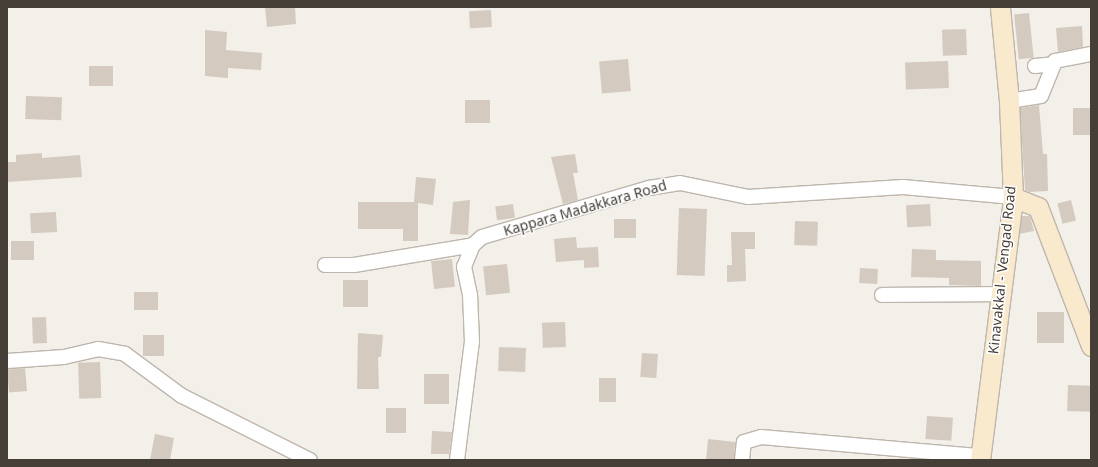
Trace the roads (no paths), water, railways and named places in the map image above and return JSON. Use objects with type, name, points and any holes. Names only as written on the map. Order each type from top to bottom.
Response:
[{"type":"main road","name":"Kinavakkal - Vengad Road","points":[[980,458],[1013,197],[1009,101],[1000,7]]},
{"type":"main road","points":[[1013,197],[1038,207],[1091,346]]},
{"type":"street","points":[[1035,66],[1053,64],[1091,54]]},
{"type":"street","points":[[1009,101],[1041,96],[1053,64]]},
{"type":"street","name":"Kappara Madakkara Road","points":[[473,245],[482,237],[649,188],[680,183],[748,197],[903,187],[1013,197]]},
{"type":"street","points":[[325,265],[354,265],[473,245]]},
{"type":"street","points":[[457,460],[472,342],[470,295],[464,267],[473,245]]},
{"type":"street","points":[[882,295],[1000,294]]},
{"type":"street","points":[[7,361],[64,357],[98,349],[125,354],[182,396],[310,460]]},
{"type":"street","points":[[742,460],[744,442],[761,437],[980,458]]}]
